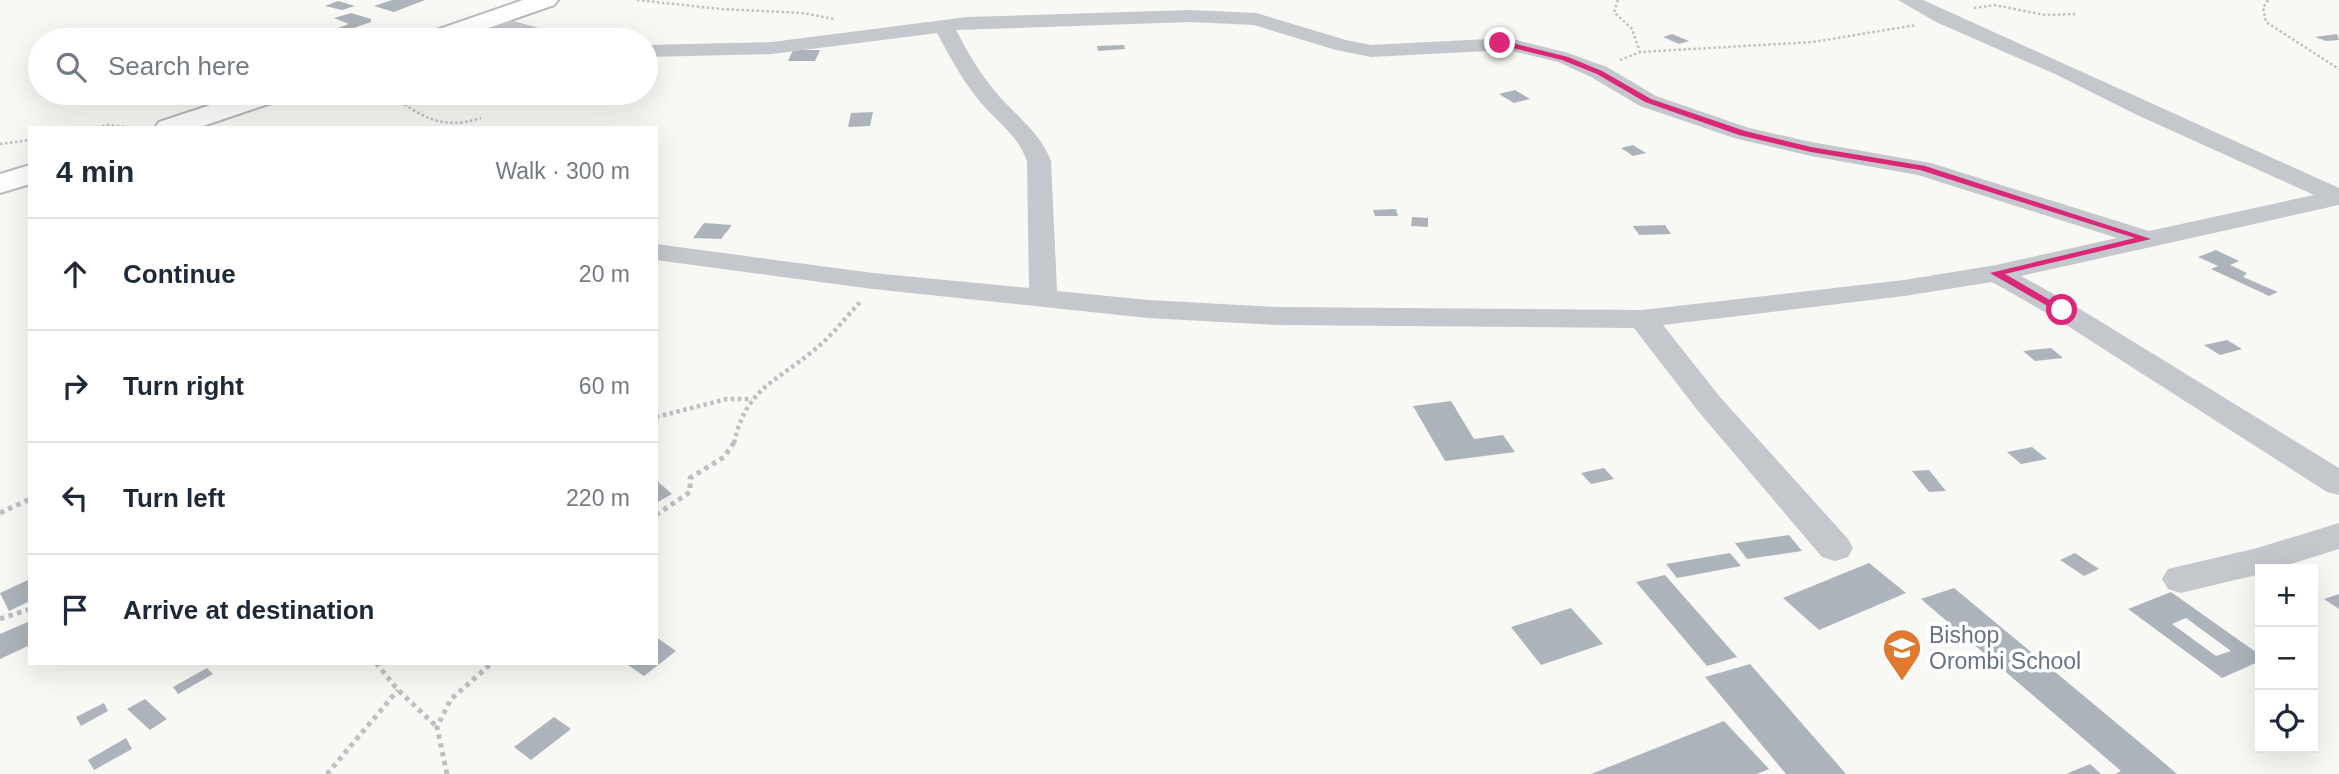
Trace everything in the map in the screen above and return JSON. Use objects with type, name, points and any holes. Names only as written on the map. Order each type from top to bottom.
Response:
[{"type":"main road","points":[[465,28],[546,0]]},
{"type":"main road","points":[[175,126],[237,105]]},
{"type":"main road","points":[[0,184],[28,175]]},
{"type":"street","points":[[1909,0],[1943,18],[2065,70],[2143,109],[2339,197]]},
{"type":"street","points":[[658,51],[772,48],[943,25],[1191,16],[1247,18],[1343,46],[1371,51],[1508,44],[1565,58],[1600,72],[1648,101],[1742,133],[1811,149],[1922,168],[2146,239]]},
{"type":"street","points":[[488,20],[517,28]]},
{"type":"street","points":[[943,25],[964,64],[986,95],[1009,121],[1027,135],[1035,148],[1039,161],[1043,299]]},
{"type":"street","points":[[658,252],[873,281],[1148,310],[1275,316],[1642,319],[1904,288],[1996,273],[2339,197]]},
{"type":"street","points":[[1996,273],[2062,310],[2339,484]]},
{"type":"street","points":[[1642,319],[1709,404],[1835,548]]},
{"type":"street","points":[[2181,579],[2259,561],[2339,536]]},
{"type":"path","points":[[637,0],[720,9],[803,13],[864,24],[877,33]]},
{"type":"path","points":[[1618,0],[1614,12],[1630,24],[1638,39],[1640,52]]},
{"type":"path","points":[[2268,0],[2263,8],[2266,22],[2339,69]]},
{"type":"path","points":[[1600,72],[1614,62],[1640,52],[1866,37],[1943,18],[1967,9],[1994,5],[2045,15],[2077,14]]},
{"type":"path","points":[[405,105],[438,124],[464,125],[481,118]]},
{"type":"path","points":[[0,144],[28,140]]},
{"type":"path","points":[[658,514],[690,492],[690,478],[724,457],[734,445],[739,422],[758,391],[815,350],[859,304],[873,281]]},
{"type":"path","points":[[658,416],[727,399],[753,399]]},
{"type":"path","points":[[0,513],[28,500]]},
{"type":"path","points":[[0,619],[28,610]]},
{"type":"path","points":[[378,665],[398,690],[437,727],[447,774]]},
{"type":"path","points":[[437,727],[451,699],[490,665]]},
{"type":"path","points":[[327,774],[398,690]]},
{"type":"building","points":[[392,0],[425,0],[394,12],[374,6]]},
{"type":"building","points":[[338,1],[355,6],[342,10],[325,6]]},
{"type":"building","points":[[351,13],[371,19],[371,22],[354,28],[338,28],[349,24],[334,18]]},
{"type":"building","points":[[1672,34],[1689,41],[1679,44],[1663,37]]},
{"type":"building","points":[[2337,34],[2339,40],[2326,41],[2315,37]]},
{"type":"building","points":[[1124,45],[1125,49],[1098,51],[1097,46]]},
{"type":"building","points":[[793,50],[820,50],[815,61],[788,61]]},
{"type":"building","points":[[1515,90],[1530,99],[1514,103],[1499,94]]},
{"type":"building","points":[[873,112],[870,126],[848,127],[851,113]]},
{"type":"building","points":[[1633,145],[1646,153],[1633,156],[1621,148]]},
{"type":"building","points":[[1396,209],[1398,216],[1375,216],[1373,210]]},
{"type":"building","points":[[1412,217],[1428,218],[1428,227],[1411,226]]},
{"type":"building","points":[[704,223],[732,225],[721,239],[693,238]]},
{"type":"building","points":[[1665,225],[1671,234],[1639,235],[1633,226]]},
{"type":"building","points":[[2216,250],[2239,261],[2230,265],[2247,273],[2243,277],[2278,292],[2269,296],[2211,269],[2218,266],[2198,257]]},
{"type":"building","points":[[2227,340],[2242,349],[2220,355],[2204,345]]},
{"type":"building","points":[[2051,348],[2063,358],[2035,361],[2023,351]]},
{"type":"building","points":[[1451,401],[1474,439],[1503,435],[1515,452],[1445,461],[1413,406]]},
{"type":"building","points":[[2032,447],[2047,459],[2021,464],[2007,452]]},
{"type":"building","points":[[1604,468],[1614,479],[1591,484],[1581,473]]},
{"type":"building","points":[[1929,470],[1946,491],[1929,492],[1912,471]]},
{"type":"building","points":[[658,482],[672,494],[658,502]]},
{"type":"building","points":[[1789,535],[1802,551],[1747,559],[1735,543]]},
{"type":"building","points":[[1730,553],[1741,566],[1677,578],[1666,564]]},
{"type":"building","points":[[2075,553],[2099,569],[2084,576],[2060,560]]},
{"type":"building","points":[[1869,563],[1906,593],[1819,630],[1783,598]]},
{"type":"building","points":[[1665,575],[1737,657],[1707,666],[1636,582]]},
{"type":"building","points":[[28,580],[28,602],[9,611],[0,593]]},
{"type":"building","points":[[1954,588],[2177,774],[2115,774],[2121,771],[1921,599]]},
{"type":"building","points":[[2171,592],[2255,651],[2255,663],[2222,678],[2128,609]],"holes":[[[2186,618],[2231,651],[2216,656],[2172,624]]]},
{"type":"building","points":[[2339,594],[2339,609],[2324,599]]},
{"type":"building","points":[[1571,608],[1603,644],[1541,665],[1511,627]]},
{"type":"building","points":[[28,622],[28,646],[0,659],[0,634]]},
{"type":"building","points":[[658,638],[676,651],[644,676],[628,665],[658,665]]},
{"type":"building","points":[[1750,664],[1846,774],[1786,774],[1705,677]]},
{"type":"building","points":[[207,668],[213,674],[178,694],[173,687]]},
{"type":"building","points":[[145,699],[167,719],[150,730],[127,709]]},
{"type":"building","points":[[104,703],[108,711],[81,726],[76,717]]},
{"type":"building","points":[[554,717],[571,729],[531,760],[514,747]]},
{"type":"building","points":[[1724,721],[1769,769],[1757,774],[1591,774]]},
{"type":"building","points":[[126,738],[132,749],[94,770],[88,760]]},
{"type":"building","points":[[2090,764],[2101,774],[2066,774]]},
{"type":"place","name":"Bishop Orombi School","points":[[1902,682]]},
{"type":"route","points":[[1500,43],[1565,58],[1600,72],[1648,101],[1742,133],[1811,149],[1922,168],[2146,239],[1996,273],[2062,310]]}]
